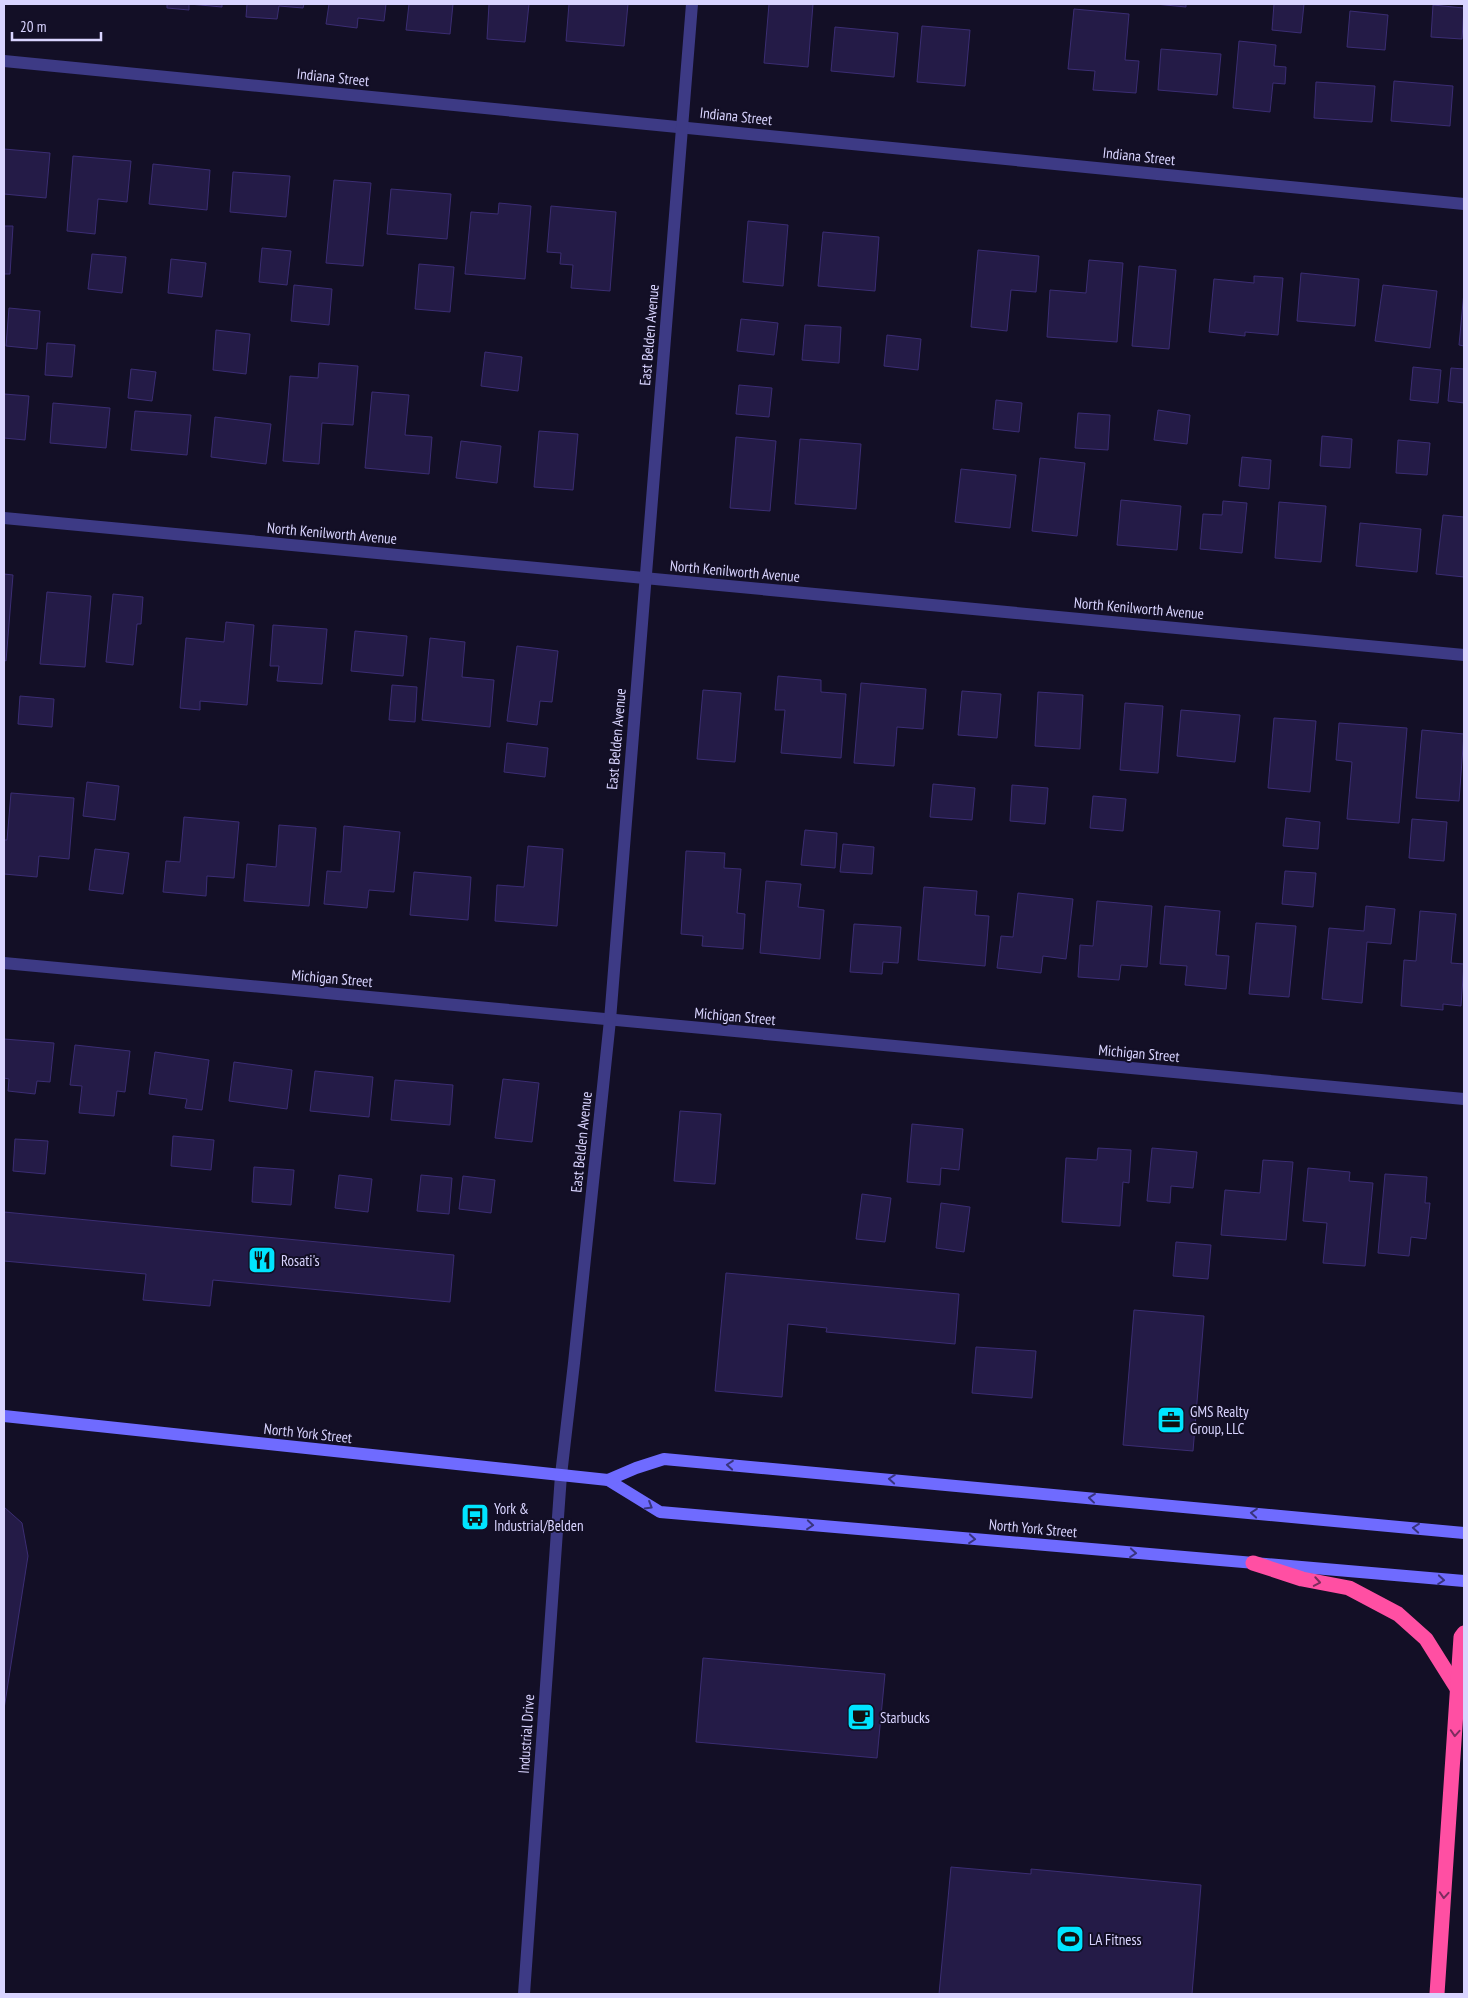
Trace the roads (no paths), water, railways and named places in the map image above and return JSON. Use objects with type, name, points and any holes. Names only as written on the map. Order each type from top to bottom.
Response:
[{"type":"highway","points":[[1253,1563],[1302,1579],[1349,1588],[1398,1614],[1426,1638],[1458,1690]]},
{"type":"highway","points":[[1437,1994],[1461,1638],[1464,1633]]},
{"type":"main road","name":"North York Street","points":[[4,1416],[608,1480],[660,1512],[1464,1582]]},
{"type":"main road","name":"North York Street","points":[[608,1480],[664,1459],[1464,1533]]},
{"type":"street","name":"East Belden Avenue","points":[[560,1475],[573,1372],[610,1020],[692,4]]},
{"type":"street","name":"Indiana Street","points":[[4,61],[1464,204]]},
{"type":"street","name":"North Kenilworth Avenue","points":[[4,518],[645,580],[1464,655]]},
{"type":"street","name":"Michigan Street","points":[[4,963],[1464,1099]]},
{"type":"street","name":"Industrial Drive","points":[[524,1994],[560,1475]]},
{"type":"place","name":"Rosati's","points":[[262,1260]]},
{"type":"place","name":"GMS Realty Group, LLC","points":[[1171,1420]]},
{"type":"place","name":"York & Industrial/Belden","points":[[475,1517]]},
{"type":"place","name":"Starbucks","points":[[861,1717]]},
{"type":"place","name":"LA Fitness","points":[[1070,1939]]}]
